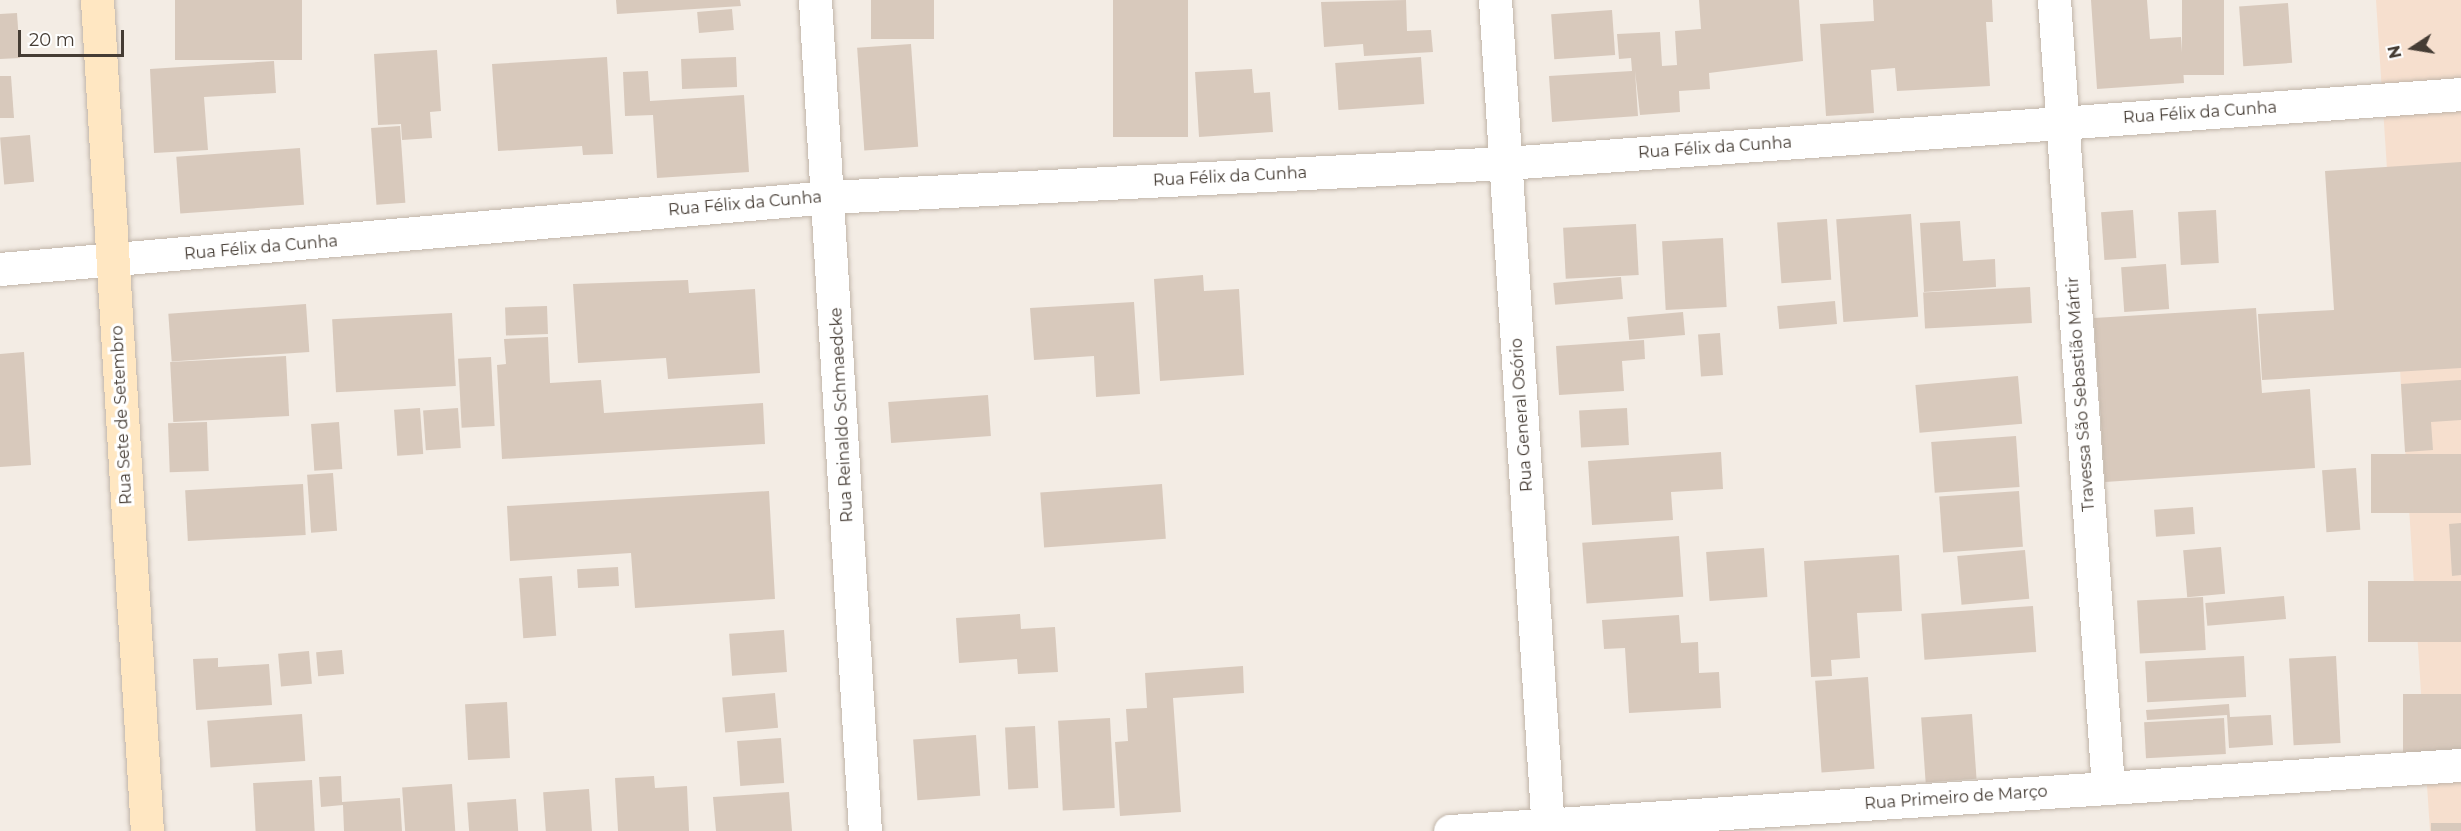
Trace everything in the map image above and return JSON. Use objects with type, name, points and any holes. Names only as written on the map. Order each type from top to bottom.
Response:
[{"type":"main road","name":"Rua Sete de Setembro","points":[[97,0],[147,831]]},
{"type":"street","name":"Rua Reinaldo Schmaedcke","points":[[815,0],[829,197],[865,831]]},
{"type":"street","name":"Rua General Osório","points":[[1495,0],[1547,828]]},
{"type":"street","name":"Travessa São Sebastião Mártir","points":[[2054,0],[2108,788]]},
{"type":"street","name":"Rua Félix da Cunha","points":[[0,269],[113,261],[829,197],[1506,163],[2461,94]]},
{"type":"street","name":"Rua Primeiro de Março","points":[[1450,831],[1547,828],[2461,765]]},
{"type":"shaded area","points":[[2376,0],[2461,0],[2461,831],[2430,831]]},
{"type":"building","points":[[175,0],[302,0],[302,60],[175,60]]},
{"type":"building","points":[[616,0],[740,0],[741,6],[617,14]]},
{"type":"building","points":[[871,0],[934,0],[934,39],[871,39]]},
{"type":"building","points":[[1113,0],[1188,0],[1188,137],[1113,137]]},
{"type":"building","points":[[1406,0],[1407,31],[1431,30],[1433,52],[1364,56],[1363,44],[1324,47],[1321,2]]},
{"type":"building","points":[[1699,0],[1799,0],[1803,61],[1709,73],[1710,89],[1679,91],[1680,112],[1640,115],[1635,71],[1638,116],[1552,122],[1549,76],[1632,71],[1631,58],[1619,59],[1617,34],[1660,32],[1662,66],[1677,65],[1675,31],[1701,29]]},
{"type":"building","points":[[1873,0],[1992,0],[1993,22],[1986,22],[1990,86],[1897,91],[1895,68],[1871,70],[1874,113],[1826,116],[1820,24],[1874,21]]},
{"type":"building","points":[[2091,0],[2147,0],[2150,39],[2181,37],[2184,83],[2097,89]]},
{"type":"building","points":[[2182,0],[2224,0],[2224,75],[2182,75]]},
{"type":"building","points":[[2288,3],[2292,63],[2243,66],[2239,6]]},
{"type":"building","points":[[732,9],[734,30],[699,33],[697,12]]},
{"type":"building","points":[[1612,10],[1615,55],[1554,59],[1551,14]]},
{"type":"building","points":[[17,13],[20,58],[0,59],[0,14]]},
{"type":"building","points":[[911,44],[918,147],[864,151],[857,48]]},
{"type":"building","points":[[437,50],[441,111],[430,112],[432,138],[402,140],[401,124],[378,125],[374,54]]},
{"type":"building","points":[[607,57],[613,154],[583,155],[582,146],[498,151],[492,64]]},
{"type":"building","points":[[736,57],[737,87],[682,89],[681,59]]},
{"type":"building","points":[[1421,57],[1424,104],[1338,110],[1335,63]]},
{"type":"building","points":[[274,61],[276,93],[204,97],[208,150],[154,153],[150,69]]},
{"type":"building","points":[[1252,69],[1254,93],[1270,92],[1273,132],[1199,137],[1195,72]]},
{"type":"building","points":[[648,71],[650,101],[744,95],[749,172],[657,178],[653,115],[625,116],[623,72]]},
{"type":"building","points":[[0,76],[11,76],[14,118],[0,118]]},
{"type":"building","points":[[400,126],[405,203],[376,205],[371,128]]},
{"type":"building","points":[[30,135],[34,182],[4,184],[0,138]]},
{"type":"building","points":[[300,148],[304,205],[180,214],[176,157]]},
{"type":"building","points":[[2461,162],[2461,368],[2262,380],[2258,314],[2334,310],[2325,171]]},
{"type":"building","points":[[2133,210],[2136,258],[2104,260],[2101,212]]},
{"type":"building","points":[[2216,210],[2219,263],[2181,265],[2178,212]]},
{"type":"building","points":[[1911,214],[1918,317],[1843,322],[1836,219]]},
{"type":"building","points":[[1827,219],[1831,280],[1781,283],[1777,222]]},
{"type":"building","points":[[1960,221],[1963,261],[1995,259],[1996,287],[1924,292],[1920,223]]},
{"type":"building","points":[[1636,224],[1639,275],[1566,279],[1563,228]]},
{"type":"building","points":[[1723,238],[1727,307],[1666,310],[1662,241]]},
{"type":"building","points":[[2166,264],[2169,309],[2124,312],[2121,267]]},
{"type":"building","points":[[1203,275],[1204,291],[1239,289],[1244,375],[1160,381],[1154,279]]},
{"type":"building","points":[[1621,277],[1623,299],[1555,305],[1553,283]]},
{"type":"building","points":[[688,280],[689,293],[755,289],[760,373],[668,379],[666,358],[578,363],[573,284]]},
{"type":"building","points":[[2030,287],[2032,323],[1925,329],[1923,293]]},
{"type":"building","points":[[1835,301],[1837,324],[1779,329],[1777,306]]},
{"type":"building","points":[[1134,302],[1140,394],[1096,397],[1094,356],[1034,360],[1030,308]]},
{"type":"building","points":[[306,304],[309,352],[172,362],[168,314]]},
{"type":"building","points":[[547,306],[548,334],[506,335],[505,307]]},
{"type":"building","points":[[2256,308],[2262,393],[2310,389],[2315,468],[2105,482],[2094,318]]},
{"type":"building","points":[[1683,312],[1685,335],[1629,340],[1627,317]]},
{"type":"building","points":[[452,313],[456,386],[336,392],[332,319]]},
{"type":"building","points":[[1720,333],[1723,375],[1701,376],[1698,335]]},
{"type":"building","points":[[548,337],[550,383],[601,380],[604,413],[763,403],[765,444],[502,459],[497,365],[506,364],[504,339]]},
{"type":"building","points":[[1644,340],[1645,359],[1622,361],[1624,391],[1559,395],[1556,346]]},
{"type":"building","points":[[24,352],[31,465],[0,467],[0,354]]},
{"type":"building","points":[[286,356],[289,416],[173,422],[170,362]]},
{"type":"building","points":[[491,357],[495,426],[462,428],[458,359]]},
{"type":"building","points":[[2018,376],[2022,424],[1920,433],[1915,385]]},
{"type":"building","points":[[2461,380],[2461,420],[2431,422],[2433,450],[2405,452],[2401,384]]},
{"type":"building","points":[[988,395],[991,436],[891,443],[888,402]]},
{"type":"building","points":[[420,408],[423,454],[397,456],[394,410]]},
{"type":"building","points":[[458,408],[461,448],[426,450],[423,410]]},
{"type":"building","points":[[1627,408],[1629,445],[1581,447],[1579,411]]},
{"type":"building","points":[[207,422],[209,471],[170,472],[168,423]]},
{"type":"building","points":[[339,422],[342,469],[314,471],[311,424]]},
{"type":"building","points":[[2016,436],[2020,487],[1935,493],[1931,442]]},
{"type":"building","points":[[1721,452],[1723,489],[1671,492],[1673,520],[1592,525],[1588,461]]},
{"type":"building","points":[[2371,454],[2461,454],[2461,513],[2371,513]]},
{"type":"building","points":[[2356,468],[2360,530],[2326,532],[2322,470]]},
{"type":"building","points":[[333,473],[337,531],[311,533],[307,475]]},
{"type":"building","points":[[303,484],[306,535],[188,541],[185,490]]},
{"type":"building","points":[[1162,484],[1166,539],[1044,547],[1040,493]]},
{"type":"building","points":[[769,491],[775,599],[635,608],[631,553],[510,561],[507,506]]},
{"type":"building","points":[[2019,491],[2023,547],[1943,552],[1939,497]]},
{"type":"building","points":[[2193,507],[2195,534],[2156,537],[2154,510]]},
{"type":"building","points":[[2461,523],[2461,575],[2452,576],[2449,524]]},
{"type":"building","points":[[1679,536],[1683,597],[1586,604],[1582,543]]},
{"type":"building","points":[[2221,547],[2225,594],[2187,597],[2183,550]]},
{"type":"building","points":[[1764,548],[1767,597],[1710,601],[1706,552]]},
{"type":"building","points":[[2025,550],[2029,599],[1962,605],[1957,556]]},
{"type":"building","points":[[1899,555],[1902,611],[1857,613],[1860,658],[1831,660],[1832,676],[1811,677],[1804,561]]},
{"type":"building","points":[[618,567],[619,586],[578,588],[577,569]]},
{"type":"building","points":[[552,576],[556,636],[523,638],[519,578]]},
{"type":"building","points":[[2368,581],[2461,581],[2461,642],[2368,642]]},
{"type":"building","points":[[2284,596],[2286,619],[2207,626],[2205,603]]},
{"type":"building","points":[[2203,597],[2206,650],[2140,653],[2137,600]]},
{"type":"building","points":[[2033,606],[2036,652],[1924,660],[1921,614]]},
{"type":"building","points":[[1020,614],[1021,629],[1055,627],[1058,672],[1018,674],[1017,659],[959,663],[956,618]]},
{"type":"building","points":[[1679,615],[1681,643],[1698,642],[1699,673],[1719,672],[1721,708],[1629,713],[1625,648],[1604,649],[1602,620]]},
{"type":"building","points":[[784,630],[787,672],[732,676],[729,634]]},
{"type":"building","points":[[342,650],[344,674],[318,676],[316,652]]},
{"type":"building","points":[[309,651],[312,684],[281,687],[278,654]]},
{"type":"building","points":[[2244,656],[2246,697],[2147,702],[2145,661]]},
{"type":"building","points":[[2336,656],[2341,743],[2294,745],[2289,658]]},
{"type":"building","points":[[218,658],[218,667],[269,664],[272,705],[196,710],[193,659]]},
{"type":"building","points":[[1243,666],[1244,693],[1173,698],[1181,812],[1120,816],[1115,742],[1128,741],[1126,709],[1147,708],[1145,673]]},
{"type":"building","points":[[1868,677],[1874,769],[1822,772],[1815,681]]},
{"type":"building","points":[[775,693],[778,728],[725,732],[722,698]]},
{"type":"building","points":[[2403,694],[2461,694],[2461,752],[2403,752]]},
{"type":"building","points":[[507,702],[510,758],[468,760],[465,704]]},
{"type":"building","points":[[2229,704],[2230,717],[2271,715],[2273,745],[2229,748],[2227,715],[2147,720],[2146,710]]},
{"type":"building","points":[[302,714],[305,761],[211,768],[207,721]]},
{"type":"building","points":[[1972,714],[1977,779],[1926,782],[1921,718]]},
{"type":"building","points":[[1110,718],[1115,808],[1063,811],[1058,721]]},
{"type":"building","points":[[2224,718],[2226,754],[2146,758],[2144,722]]},
{"type":"building","points":[[1035,726],[1038,788],[1008,789],[1005,728]]},
{"type":"building","points":[[976,735],[980,796],[917,800],[913,739]]},
{"type":"building","points":[[781,738],[784,783],[740,786],[737,741]]},
{"type":"building","points":[[341,776],[342,802],[400,798],[402,831],[344,831],[343,805],[321,807],[319,777]]},
{"type":"building","points":[[654,776],[655,788],[687,786],[689,831],[618,831],[615,778]]},
{"type":"building","points":[[312,780],[315,831],[256,831],[253,783]]},
{"type":"building","points":[[452,784],[455,831],[405,831],[402,787]]},
{"type":"building","points":[[589,789],[592,831],[546,831],[543,792]]},
{"type":"building","points":[[789,792],[792,831],[716,831],[713,797]]},
{"type":"building","points":[[516,799],[518,831],[469,831],[467,802]]},
{"type":"building","points":[[2431,823],[2461,823],[2461,831],[2431,831]]}]
